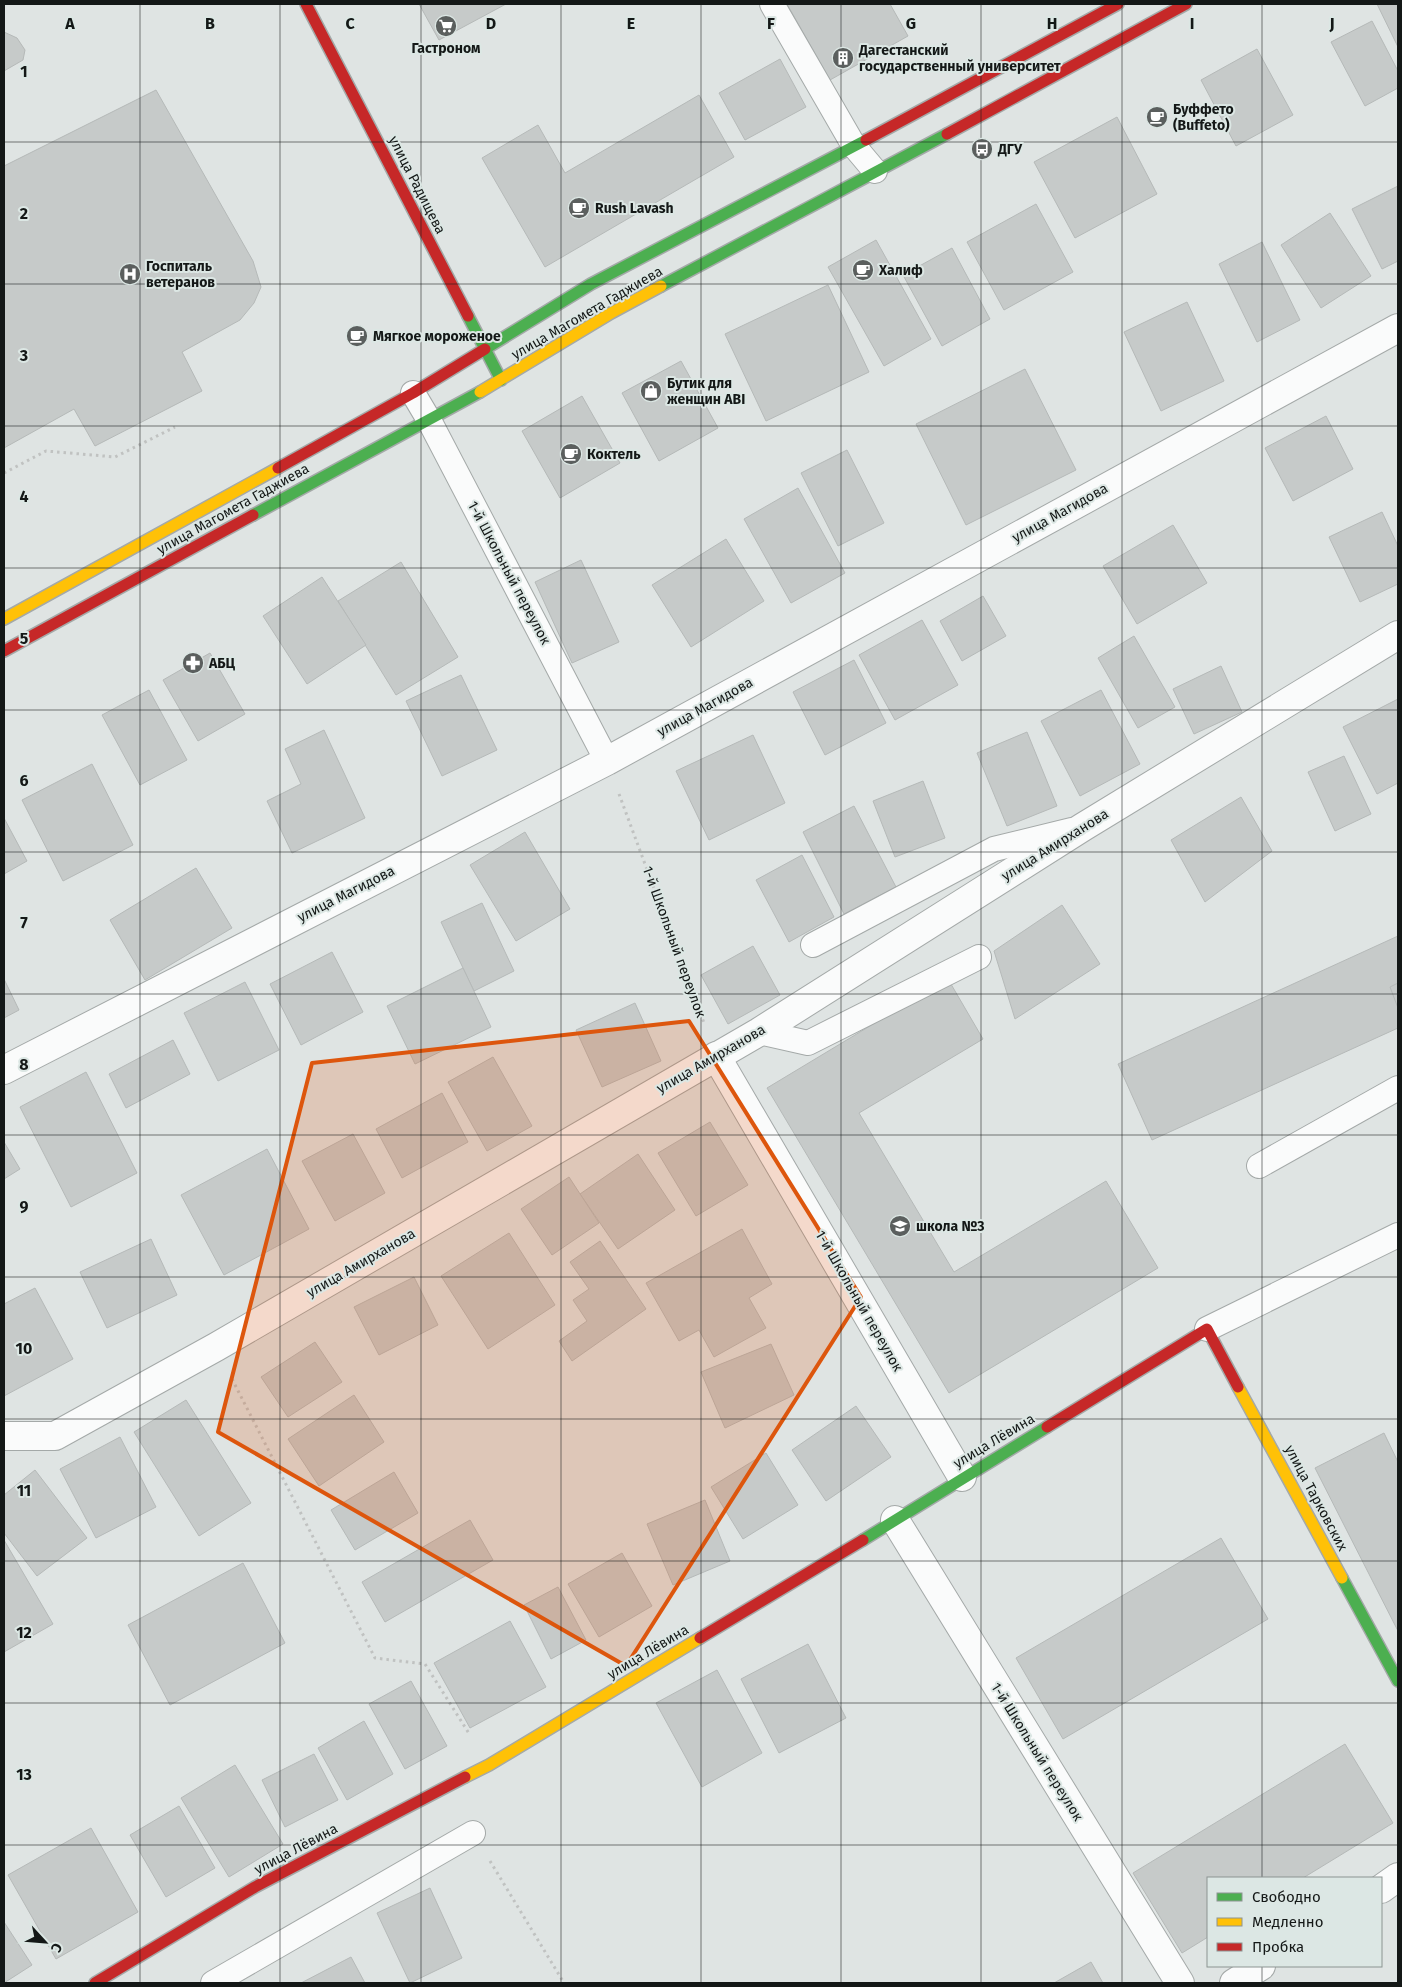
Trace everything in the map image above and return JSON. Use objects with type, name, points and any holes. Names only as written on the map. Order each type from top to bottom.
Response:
[{"type":"main road","name":"улица Радищева","points":[[306,4],[501,380]]},
{"type":"main road","name":"улица Магомета Гаджиева","points":[[4,619],[413,393],[591,284],[854,146],[1118,4]]},
{"type":"main road","name":"улица Магомета Гаджиева","points":[[4,651],[501,380],[612,313],[875,171],[1002,105],[1186,4]]},
{"type":"main road","name":"улица Лёвина","points":[[94,1983],[255,1887],[489,1765],[1207,1329]]},
{"type":"main road","name":"улица Тарковских","points":[[1207,1329],[1398,1681]]},
{"type":"street","name":"улица Магидова","points":[[4,1070],[607,761],[1398,328]]},
{"type":"street","name":"улица Амирханова","points":[[4,1436],[55,1436],[216,1347],[759,1032],[1083,827],[1398,635]]},
{"type":"street","name":"1-й Школьный переулок","points":[[716,1056],[962,1477]]},
{"type":"street","name":"1-й Школьный переулок","points":[[895,1520],[1180,1983]]},
{"type":"street","points":[[1382,1888],[1398,1877]]},
{"type":"street","points":[[1234,1983],[1259,1967]]},
{"type":"lane","points":[[772,4],[854,146],[875,171]]},
{"type":"lane","name":"1-й Школьный переулок","points":[[413,393],[429,420],[607,761]]},
{"type":"lane","points":[[813,945],[994,849],[1083,827]]},
{"type":"lane","points":[[759,1032],[808,1043],[979,956]]},
{"type":"lane","points":[[1259,1166],[1398,1088]]},
{"type":"lane","points":[[1207,1329],[1398,1235]]},
{"type":"lane","points":[[213,1983],[473,1833]]},
{"type":"path","points":[[4,473],[46,451],[115,457],[175,427]]},
{"type":"path","name":"1-й Школьный переулок","points":[[607,761],[716,1056]]},
{"type":"path","points":[[216,1347],[375,1658],[425,1664],[489,1765]]},
{"type":"path","points":[[473,1833],[564,1983]]},
{"type":"highlighted area","points":[[689,1021],[861,1297],[626,1666],[218,1432],[312,1063]]},
{"type":"building","points":[[419,4],[506,4],[439,40]]},
{"type":"building","name":"Дагестанский государственный университет","points":[[787,4],[890,4],[908,36],[830,80]]},
{"type":"building","points":[[1377,4],[1398,4],[1398,47]]},
{"type":"building","points":[[1372,21],[1398,71],[1398,88],[1365,106],[1331,42]]},
{"type":"building","points":[[4,32],[17,38],[25,50],[23,60],[4,71]]},
{"type":"building","points":[[1257,49],[1293,115],[1236,146],[1201,80]]},
{"type":"building","points":[[780,59],[806,107],[745,140],[719,93]]},
{"type":"building","name":"Госпиталь ветеранов","points":[[156,90],[253,261],[261,287],[254,303],[240,320],[182,352],[202,391],[95,446],[74,409],[4,448],[4,166]]},
{"type":"building","points":[[699,95],[734,157],[545,267],[482,158],[538,125],[565,173]]},
{"type":"building","points":[[1117,117],[1157,194],[1075,238],[1034,162]]},
{"type":"building","points":[[1398,186],[1398,261],[1382,269],[1352,209]]},
{"type":"building","points":[[1036,204],[1073,272],[1004,310],[967,242]]},
{"type":"building","points":[[1330,213],[1371,276],[1321,308],[1281,245]]},
{"type":"building","points":[[876,240],[931,339],[884,366],[828,267]]},
{"type":"building","points":[[1262,242],[1300,320],[1257,342],[1219,264]]},
{"type":"building","points":[[952,248],[990,319],[942,346],[903,275]]},
{"type":"building","points":[[828,285],[869,372],[766,421],[725,334]]},
{"type":"building","points":[[1187,302],[1224,381],[1161,411],[1124,332]]},
{"type":"building","points":[[681,361],[718,428],[659,461],[622,393]]},
{"type":"building","points":[[1025,369],[1076,470],[966,525],[916,424]]},
{"type":"building","points":[[582,396],[620,463],[560,498],[522,431]]},
{"type":"building","points":[[1326,416],[1353,469],[1293,501],[1265,448]]},
{"type":"building","points":[[847,450],[884,523],[838,546],[801,473]]},
{"type":"building","points":[[798,488],[845,573],[791,603],[744,519]]},
{"type":"building","points":[[1382,512],[1398,546],[1398,584],[1360,602],[1329,537]]},
{"type":"building","points":[[1173,525],[1207,583],[1137,624],[1103,566]]},
{"type":"building","points":[[726,539],[764,601],[691,647],[652,585]]},
{"type":"building","points":[[581,560],[619,642],[572,663],[535,582]]},
{"type":"building","points":[[401,562],[458,657],[396,695],[338,601]]},
{"type":"building","points":[[322,577],[366,645],[307,684],[263,616]]},
{"type":"building","points":[[983,596],[1006,636],[962,661],[940,621]]},
{"type":"building","points":[[922,620],[958,685],[895,720],[859,655]]},
{"type":"building","points":[[1134,636],[1175,707],[1138,728],[1098,658]]},
{"type":"building","points":[[210,653],[245,714],[198,741],[163,680]]},
{"type":"building","points":[[854,660],[886,723],[825,755],[793,692]]},
{"type":"building","points":[[1221,666],[1242,712],[1194,734],[1173,689]]},
{"type":"building","points":[[461,675],[497,750],[442,776],[406,701]]},
{"type":"building","points":[[149,690],[187,760],[140,785],[102,715]]},
{"type":"building","points":[[1101,690],[1140,764],[1080,796],[1041,721]]},
{"type":"building","points":[[1398,699],[1398,783],[1377,794],[1343,727]]},
{"type":"building","points":[[324,730],[365,818],[292,853],[267,801],[301,784],[285,749]]},
{"type":"building","points":[[1027,732],[1057,806],[1007,826],[977,753]]},
{"type":"building","points":[[753,735],[785,803],[709,840],[676,771]]},
{"type":"building","points":[[1344,756],[1371,814],[1335,831],[1308,772]]},
{"type":"building","points":[[92,764],[133,845],[63,881],[22,800]]},
{"type":"building","points":[[923,781],[945,838],[895,857],[873,801]]},
{"type":"building","points":[[1241,797],[1272,851],[1205,902],[1171,840]]},
{"type":"building","points":[[854,806],[896,887],[844,914],[803,832]]},
{"type":"building","points":[[4,818],[27,861],[4,874]]},
{"type":"building","points":[[525,832],[570,909],[516,941],[470,865]]},
{"type":"building","points":[[802,855],[834,917],[789,942],[756,880]]},
{"type":"building","points":[[196,868],[232,928],[145,980],[110,920]]},
{"type":"building","points":[[482,903],[514,971],[474,991],[441,922]]},
{"type":"building","points":[[1062,905],[1100,964],[1015,1019],[994,951]]},
{"type":"building","points":[[1398,936],[1398,1028],[1152,1140],[1118,1064]]},
{"type":"building","points":[[753,946],[780,995],[728,1024],[701,975]]},
{"type":"building","points":[[332,952],[363,1012],[301,1045],[270,984]]},
{"type":"building","points":[[463,968],[491,1027],[415,1064],[387,1006]]},
{"type":"building","points":[[4,979],[19,1010],[4,1018]]},
{"type":"building","points":[[948,979],[983,1039],[859,1113],[954,1272],[1106,1181],[1158,1268],[949,1393],[767,1088]]},
{"type":"building","points":[[245,982],[279,1050],[218,1081],[184,1013]]},
{"type":"building","points":[[1398,983],[1398,1008],[1390,987]]},
{"type":"building","points":[[635,1003],[661,1061],[602,1087],[576,1030]]},
{"type":"building","points":[[173,1040],[190,1074],[126,1108],[109,1074]]},
{"type":"building","points":[[493,1057],[532,1126],[487,1151],[448,1082]]},
{"type":"building","points":[[86,1072],[137,1173],[71,1207],[20,1107]]},
{"type":"building","points":[[442,1093],[468,1142],[402,1178],[376,1129]]},
{"type":"building","points":[[710,1122],[748,1185],[696,1216],[658,1153]]},
{"type":"building","points":[[353,1134],[385,1193],[335,1221],[302,1161]]},
{"type":"building","points":[[4,1142],[20,1169],[4,1179]]},
{"type":"building","points":[[267,1149],[309,1229],[224,1275],[181,1195]]},
{"type":"building","points":[[638,1154],[675,1210],[618,1249],[580,1194]]},
{"type":"building","points":[[569,1177],[599,1223],[552,1255],[521,1209]]},
{"type":"building","points":[[742,1229],[772,1284],[749,1298],[766,1328],[714,1357],[699,1330],[679,1341],[646,1283]]},
{"type":"building","points":[[509,1233],[555,1305],[488,1349],[441,1276]]},
{"type":"building","points":[[151,1239],[177,1295],[107,1328],[80,1272]]},
{"type":"building","points":[[600,1241],[646,1309],[572,1361],[559,1341],[587,1321],[573,1300],[589,1289],[570,1262]]},
{"type":"building","points":[[414,1277],[438,1325],[379,1355],[354,1307]]},
{"type":"building","points":[[35,1288],[73,1359],[4,1396],[4,1304]]},
{"type":"building","points":[[315,1342],[342,1382],[288,1417],[261,1377]]},
{"type":"building","points":[[771,1344],[794,1395],[725,1428],[701,1372]]},
{"type":"building","points":[[354,1395],[384,1442],[319,1486],[288,1439]]},
{"type":"building","points":[[186,1400],[251,1503],[199,1536],[134,1432]]},
{"type":"building","points":[[856,1406],[891,1457],[826,1501],[792,1450]]},
{"type":"building","points":[[1384,1433],[1398,1462],[1398,1631],[1315,1468]]},
{"type":"building","points":[[120,1437],[156,1507],[96,1538],[60,1469]]},
{"type":"building","points":[[766,1453],[798,1505],[743,1539],[711,1487]]},
{"type":"building","points":[[35,1470],[87,1538],[37,1576],[4,1533],[4,1495]]},
{"type":"building","points":[[394,1472],[418,1513],[355,1550],[331,1510]]},
{"type":"building","points":[[705,1500],[730,1561],[673,1585],[647,1524]]},
{"type":"building","points":[[470,1520],[493,1560],[385,1622],[362,1582]]},
{"type":"building","points":[[1221,1538],[1268,1619],[1063,1739],[1016,1658]]},
{"type":"building","points":[[4,1540],[53,1624],[4,1652]]},
{"type":"building","points":[[622,1553],[652,1606],[599,1637],[568,1584]]},
{"type":"building","points":[[243,1563],[285,1643],[170,1705],[128,1625]]},
{"type":"building","points":[[558,1587],[586,1640],[551,1659],[524,1605]]},
{"type":"building","points":[[510,1621],[546,1687],[470,1728],[434,1663]]},
{"type":"building","points":[[808,1644],[846,1718],[779,1753],[741,1679]]},
{"type":"building","points":[[717,1670],[762,1753],[702,1787],[656,1703]]},
{"type":"building","points":[[411,1681],[447,1746],[405,1769],[369,1704]]},
{"type":"building","points":[[364,1721],[393,1774],[347,1800],[318,1748]]},
{"type":"building","points":[[1345,1744],[1393,1823],[1305,1877],[1207,1877],[1207,1938],[1182,1953],[1133,1873]]},
{"type":"building","points":[[314,1754],[338,1800],[285,1827],[262,1780]]},
{"type":"building","points":[[235,1765],[283,1844],[229,1877],[181,1798]]},
{"type":"building","points":[[179,1806],[215,1868],[166,1897],[130,1835]]},
{"type":"building","points":[[91,1828],[138,1912],[56,1959],[8,1875]]},
{"type":"building","points":[[430,1888],[462,1958],[410,1983],[377,1913]]},
{"type":"building","points":[[4,1922],[32,1965],[4,1983]]},
{"type":"building","points":[[351,1957],[365,1983],[301,1983]]},
{"type":"building","points":[[1091,1962],[1103,1983],[1054,1983]]},
{"type":"traffic: fast","points":[[661,286],[947,134]]},
{"type":"traffic: fast","points":[[485,349],[591,284],[866,140]]},
{"type":"traffic: fast","points":[[468,316],[501,380]]},
{"type":"traffic: fast","points":[[253,515],[480,392]]},
{"type":"traffic: fast","points":[[863,1540],[1047,1427]]},
{"type":"traffic: fast","points":[[1342,1578],[1398,1681]]},
{"type":"traffic: slow","points":[[480,392],[611,313],[661,286]]},
{"type":"traffic: slow","points":[[4,619],[278,468]]},
{"type":"traffic: slow","points":[[1238,1387],[1342,1578]]},
{"type":"traffic: slow","points":[[465,1777],[489,1765],[700,1638]]},
{"type":"traffic: jam","points":[[306,4],[468,316]]},
{"type":"traffic: jam","points":[[866,140],[1118,4]]},
{"type":"traffic: jam","points":[[947,134],[1186,4]]},
{"type":"traffic: jam","points":[[278,468],[413,393],[485,349]]},
{"type":"traffic: jam","points":[[4,651],[253,515]]},
{"type":"traffic: jam","points":[[1047,1427],[1207,1329],[1238,1387]]},
{"type":"traffic: jam","points":[[700,1638],[863,1540]]},
{"type":"traffic: jam","points":[[95,1983],[255,1887],[465,1777]]},
{"type":"place","name":"Гастроном","points":[[446,26]]},
{"type":"place","name":"Дагестанский государственный университет","points":[[843,58]]},
{"type":"place","name":"Буффето (Buffeto)","points":[[1157,117]]},
{"type":"place","name":"ДГУ","points":[[982,149]]},
{"type":"place","name":"Rush Lavash","points":[[579,208]]},
{"type":"place","name":"Халиф","points":[[863,270]]},
{"type":"place","name":"Госпиталь ветеранов","points":[[130,274]]},
{"type":"place","name":"Мягкое мороженое","points":[[357,336]]},
{"type":"place","name":"Бутик для женщин ABI","points":[[651,391]]},
{"type":"place","name":"Коктель","points":[[571,454]]},
{"type":"place","name":"АБЦ","points":[[193,663]]},
{"type":"place","name":"школа №3","points":[[900,1226]]}]
